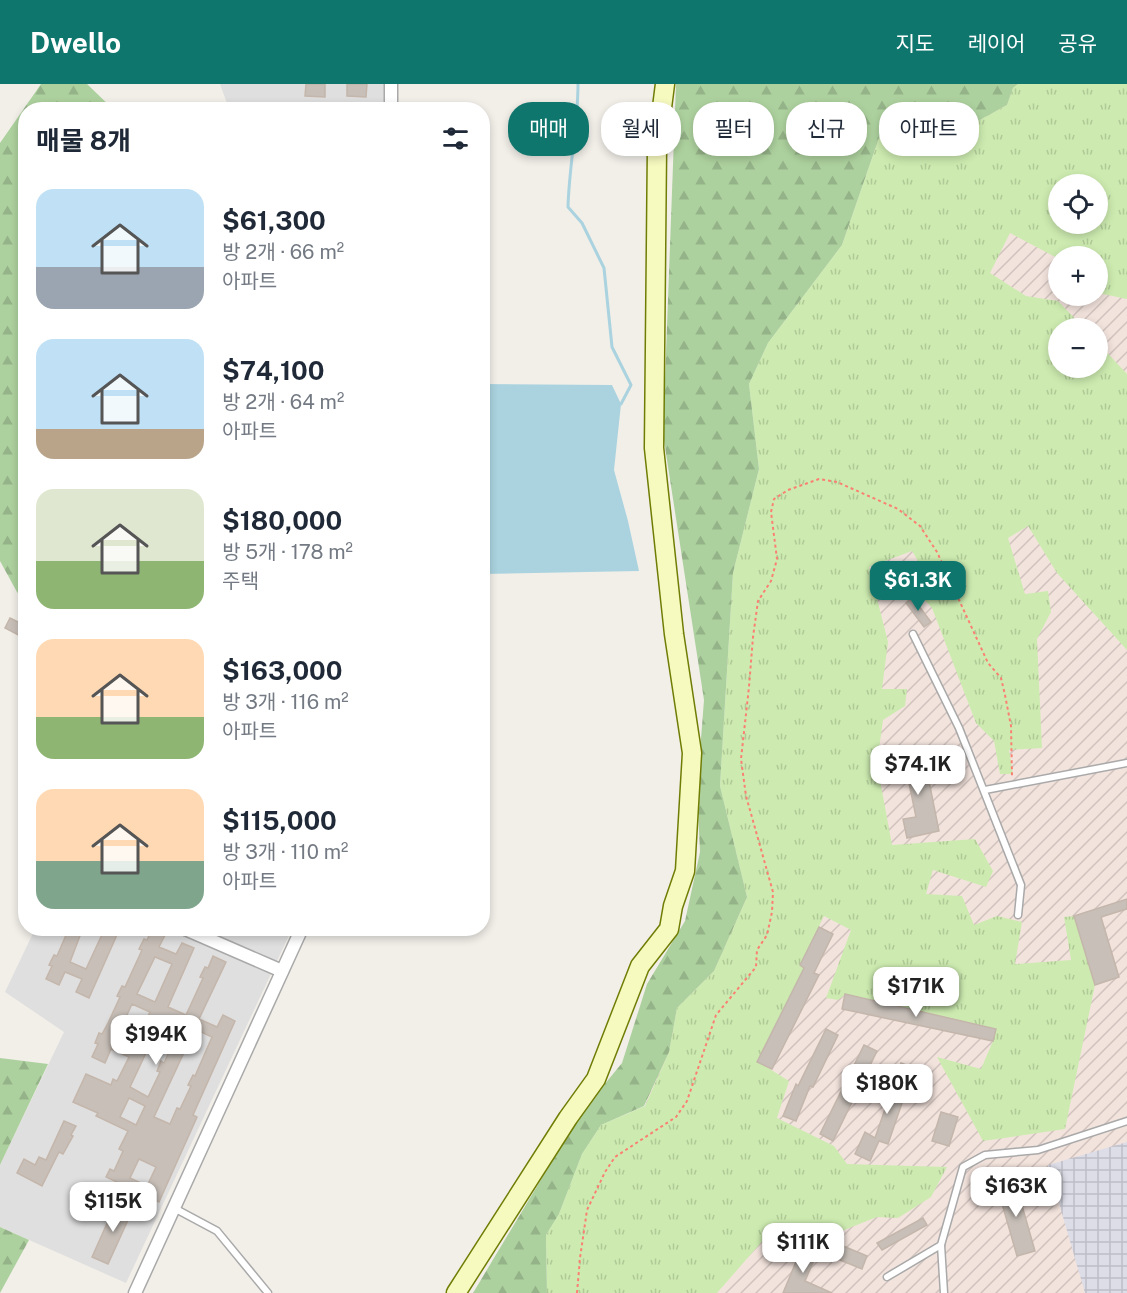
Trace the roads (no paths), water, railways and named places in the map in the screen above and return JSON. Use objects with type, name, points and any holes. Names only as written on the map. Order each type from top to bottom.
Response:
[{"type":"street","points":[[390,102],[391,84]]},
{"type":"street","points":[[456,1293],[568,1118],[596,1079],[640,966],[669,929],[673,906],[685,871],[692,753],[675,634],[654,448],[657,147],[665,84]]},
{"type":"street","points":[[201,936],[282,971]]},
{"type":"street","points":[[135,1293],[298,936]]},
{"type":"lane","points":[[913,634],[959,728],[1021,885],[1018,915]]},
{"type":"lane","points":[[985,789],[1127,763]]},
{"type":"lane","points":[[944,1293],[941,1245],[963,1167],[984,1155],[1038,1150],[1127,1121]]},
{"type":"lane","points":[[174,1208],[217,1231],[268,1293]]},
{"type":"lane","points":[[887,1277],[941,1245]]},
{"type":"water","points":[[490,384],[612,385],[621,404],[614,470],[639,571],[490,574]]},
{"type":"waterway","points":[[578,84],[568,207],[582,223],[604,268],[612,347],[631,385],[621,404]]}]
